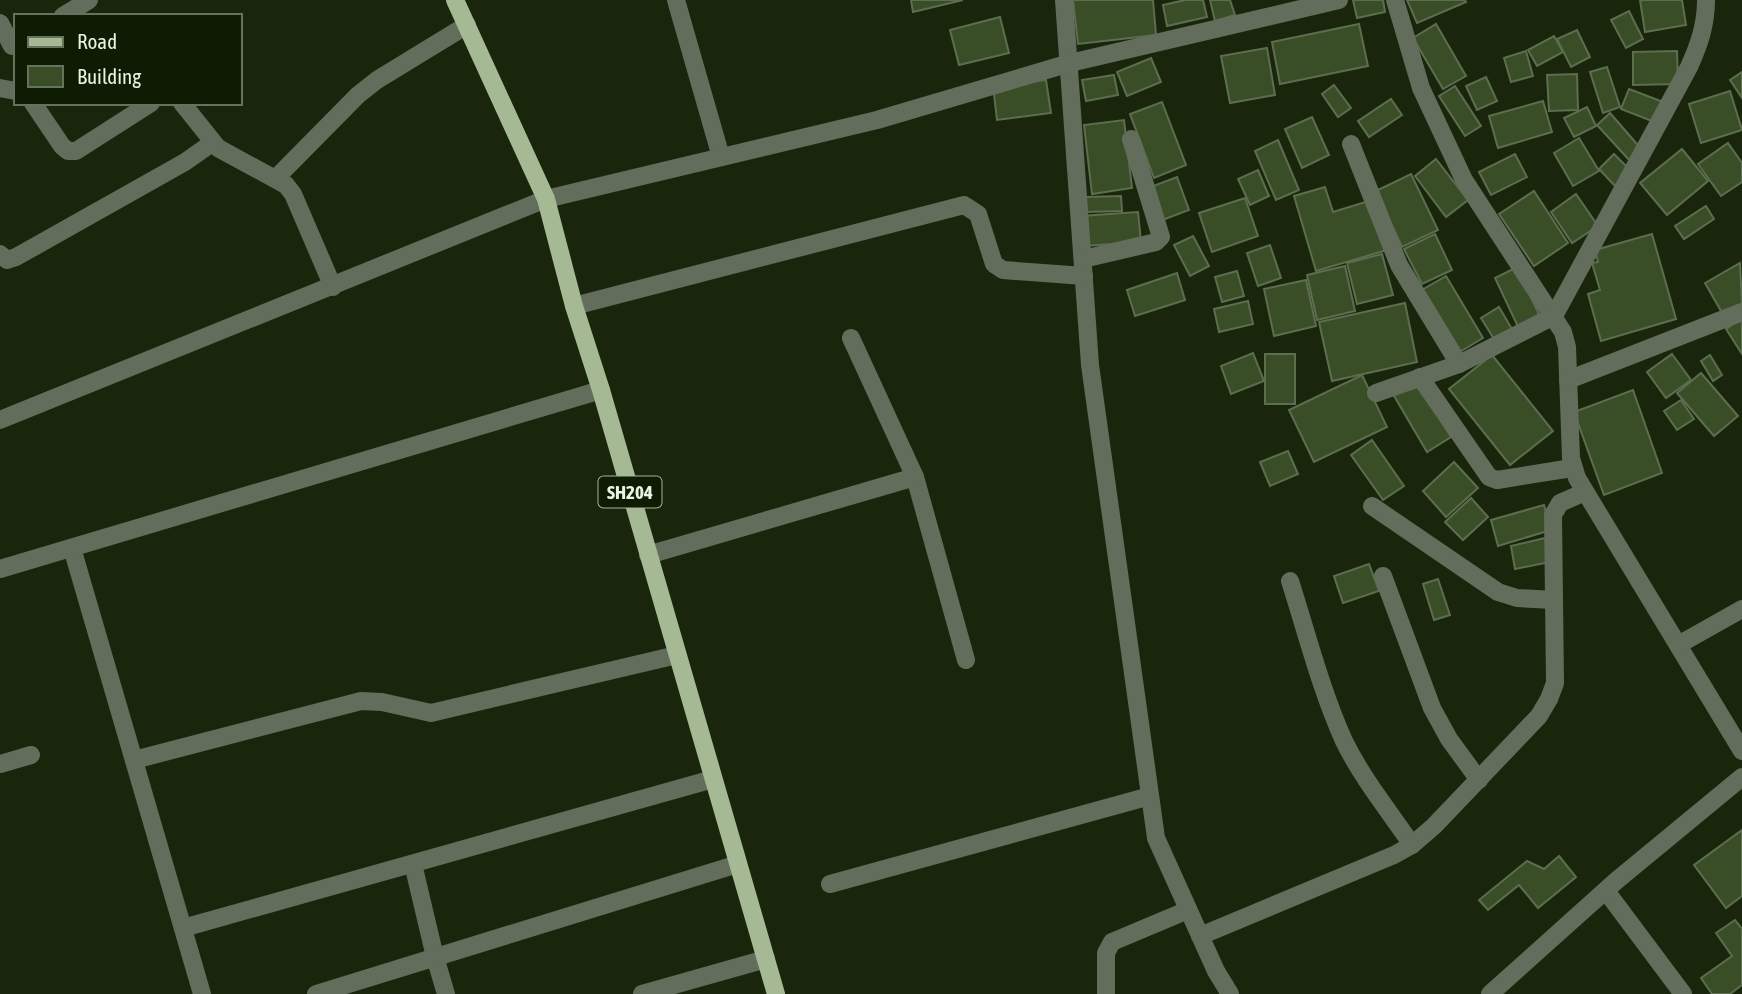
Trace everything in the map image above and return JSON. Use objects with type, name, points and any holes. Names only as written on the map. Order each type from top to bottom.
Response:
[{"type":"main road","name":"SH204","points":[[455,0],[546,199],[573,306],[601,390],[776,994]]},
{"type":"street","points":[[66,14],[89,0]]},
{"type":"street","points":[[676,0],[721,157]]},
{"type":"street","points":[[1064,0],[1090,365],[1156,838],[1216,971],[1230,994]]},
{"type":"street","points":[[0,420],[546,199],[877,120],[1070,63],[1339,0]]},
{"type":"street","points":[[1395,0],[1421,88],[1441,135],[1464,180],[1563,332],[1567,348],[1573,468],[1742,751]]},
{"type":"street","points":[[1376,393],[1459,364],[1554,316],[1689,67],[1700,42],[1706,0]]},
{"type":"street","points":[[0,23],[9,48]]},
{"type":"street","points":[[276,178],[358,95],[377,80],[467,25]]},
{"type":"street","points":[[34,105],[68,151],[76,151],[148,105]]},
{"type":"street","points":[[183,105],[212,142],[229,155],[286,185],[293,194],[333,287]]},
{"type":"street","points":[[573,306],[964,205],[978,214],[998,268],[1083,268],[1156,242],[1161,237],[1131,139]]},
{"type":"street","points":[[0,254],[7,260],[16,257],[175,168],[212,142]]},
{"type":"street","points":[[1351,144],[1399,265],[1459,364]]},
{"type":"street","points":[[1568,380],[1742,312]]},
{"type":"street","points":[[851,338],[915,477],[966,660]]},
{"type":"street","points":[[1420,377],[1489,477],[1497,480],[1573,468]]},
{"type":"street","points":[[0,569],[601,390]]},
{"type":"street","points":[[648,555],[915,477]]},
{"type":"street","points":[[1200,936],[1412,845],[1434,827],[1539,716],[1555,683],[1553,515],[1560,503],[1585,492]]},
{"type":"street","points":[[1372,506],[1498,592],[1517,598],[1554,600]]},
{"type":"street","points":[[72,548],[202,994]]},
{"type":"street","points":[[1383,576],[1432,708],[1449,739],[1479,780]]},
{"type":"street","points":[[1290,581],[1345,743],[1412,845]]},
{"type":"street","points":[[1678,645],[1742,609]]},
{"type":"street","points":[[134,760],[360,701],[382,702],[431,713],[677,655]]},
{"type":"street","points":[[0,764],[32,755]]},
{"type":"street","points":[[1490,994],[1605,891],[1742,776]]},
{"type":"street","points":[[183,928],[713,779]]},
{"type":"street","points":[[830,884],[1150,796]]},
{"type":"street","points":[[412,864],[446,994]]},
{"type":"street","points":[[316,994],[738,864]]},
{"type":"street","points":[[1605,891],[1683,994]]},
{"type":"street","points":[[1105,994],[1106,953],[1112,942],[1188,910]]},
{"type":"street","points":[[642,994],[765,959]]},
{"type":"building","points":[[911,0],[963,0],[913,12]]},
{"type":"building","points":[[1073,0],[1153,0],[1156,35],[1078,44]]},
{"type":"building","points":[[1185,0],[1203,0],[1207,17],[1167,26],[1163,5]]},
{"type":"building","points":[[1210,0],[1230,0],[1235,15],[1215,21]]},
{"type":"building","points":[[1353,0],[1383,0],[1385,12],[1357,18]]},
{"type":"building","points":[[1407,0],[1465,0],[1466,2],[1417,23]]},
{"type":"building","points":[[1640,0],[1682,0],[1686,25],[1645,32]]},
{"type":"building","points":[[1629,11],[1643,39],[1626,48],[1611,20]]},
{"type":"building","points":[[1000,17],[1009,53],[959,65],[950,30]]},
{"type":"building","points":[[1359,24],[1368,66],[1280,84],[1272,42]]},
{"type":"building","points":[[1436,24],[1466,76],[1443,89],[1413,38]]},
{"type":"building","points":[[1577,30],[1590,57],[1571,67],[1557,39]]},
{"type":"building","points":[[1554,36],[1563,52],[1537,66],[1528,50]]},
{"type":"building","points":[[1267,48],[1275,95],[1230,103],[1221,56]]},
{"type":"building","points":[[1526,51],[1533,76],[1511,82],[1504,58]]},
{"type":"building","points":[[1677,51],[1678,84],[1633,85],[1633,52]]},
{"type":"building","points":[[1151,58],[1161,82],[1127,96],[1117,72]]},
{"type":"building","points":[[1607,67],[1620,107],[1603,113],[1590,72]]},
{"type":"building","points":[[1742,72],[1742,98],[1730,80]]},
{"type":"building","points":[[1577,74],[1578,110],[1549,111],[1547,75]]},
{"type":"building","points":[[1114,75],[1118,95],[1086,101],[1082,80]]},
{"type":"building","points":[[1486,77],[1497,101],[1477,110],[1466,86]]},
{"type":"building","points":[[1046,80],[1051,113],[997,120],[993,86]]},
{"type":"building","points":[[1334,85],[1351,108],[1338,117],[1322,94]]},
{"type":"building","points":[[1455,86],[1481,126],[1465,136],[1439,96]]},
{"type":"building","points":[[1629,89],[1666,103],[1657,123],[1621,109]]},
{"type":"building","points":[[1730,91],[1742,130],[1701,143],[1689,104]]},
{"type":"building","points":[[1391,99],[1402,115],[1369,137],[1358,121]]},
{"type":"building","points":[[1543,101],[1552,132],[1498,148],[1489,116]]},
{"type":"building","points":[[1162,102],[1186,165],[1154,178],[1130,114]]},
{"type":"building","points":[[1587,107],[1596,126],[1574,137],[1564,118]]},
{"type":"building","points":[[1610,113],[1643,151],[1631,162],[1597,125]]},
{"type":"building","points":[[1312,117],[1329,155],[1302,168],[1285,129]]},
{"type":"building","points":[[1124,120],[1132,188],[1092,194],[1084,125]]},
{"type":"building","points":[[1579,138],[1599,171],[1573,186],[1554,153]]},
{"type":"building","points":[[1278,140],[1299,190],[1276,200],[1255,151]]},
{"type":"building","points":[[1728,143],[1742,163],[1742,182],[1721,196],[1698,164]]},
{"type":"building","points":[[1682,149],[1708,181],[1667,215],[1640,183]]},
{"type":"building","points":[[1515,154],[1527,177],[1491,195],[1479,172]]},
{"type":"building","points":[[1614,154],[1631,171],[1615,186],[1599,169]]},
{"type":"building","points":[[1436,159],[1468,200],[1446,217],[1415,176]]},
{"type":"building","points":[[1258,170],[1269,196],[1250,205],[1238,179]]},
{"type":"building","points":[[1411,174],[1438,230],[1402,247],[1376,191]]},
{"type":"building","points":[[1177,177],[1189,210],[1160,221],[1148,188]]},
{"type":"building","points":[[1325,187],[1333,212],[1372,200],[1387,250],[1316,271],[1294,196]]},
{"type":"building","points":[[1534,191],[1568,243],[1534,266],[1499,214]]},
{"type":"building","points":[[1576,194],[1598,226],[1572,243],[1551,212]]},
{"type":"building","points":[[1121,196],[1122,211],[1086,212],[1086,197]]},
{"type":"building","points":[[1245,198],[1258,236],[1212,252],[1199,213]]},
{"type":"building","points":[[1706,206],[1714,219],[1684,239],[1675,226]]},
{"type":"building","points":[[1138,212],[1141,242],[1084,246],[1081,216]]},
{"type":"building","points":[[1435,234],[1452,270],[1422,284],[1404,249]]},
{"type":"building","points":[[1652,234],[1676,319],[1601,341],[1588,294],[1600,290],[1592,263],[1598,262],[1595,250]]},
{"type":"building","points":[[1193,236],[1209,266],[1190,276],[1174,245]]},
{"type":"building","points":[[1270,245],[1281,278],[1258,286],[1247,253]]},
{"type":"building","points":[[1382,254],[1393,295],[1357,304],[1347,263]]},
{"type":"building","points":[[1740,263],[1742,305],[1724,316],[1705,283]]},
{"type":"building","points":[[1345,266],[1355,311],[1317,320],[1307,275]]},
{"type":"building","points":[[1517,267],[1542,321],[1520,331],[1495,278]]},
{"type":"building","points":[[1237,271],[1244,296],[1222,302],[1215,277]]},
{"type":"building","points":[[1177,273],[1185,300],[1135,316],[1127,290]]},
{"type":"building","points":[[1446,276],[1483,338],[1458,353],[1420,291]]},
{"type":"building","points":[[1306,280],[1316,326],[1274,336],[1264,289]]},
{"type":"building","points":[[1248,301],[1253,324],[1219,332],[1214,309]]},
{"type":"building","points":[[1405,303],[1417,362],[1332,381],[1319,322]]},
{"type":"building","points":[[1499,307],[1512,329],[1494,339],[1481,318]]},
{"type":"building","points":[[1742,318],[1742,354],[1726,329]]},
{"type":"building","points":[[1253,353],[1264,381],[1231,394],[1221,366]]},
{"type":"building","points":[[1265,354],[1295,354],[1295,404],[1265,404]]},
{"type":"building","points":[[1672,354],[1691,380],[1666,398],[1647,372]]},
{"type":"building","points":[[1492,355],[1553,431],[1510,465],[1449,389]]},
{"type":"building","points":[[1710,355],[1722,375],[1713,381],[1701,361]]},
{"type":"building","points":[[1701,373],[1738,416],[1714,436],[1677,393]]},
{"type":"building","points":[[1362,375],[1387,427],[1314,462],[1289,410]]},
{"type":"building","points":[[1416,380],[1451,437],[1427,452],[1393,394]]},
{"type":"building","points":[[1633,390],[1662,473],[1604,495],[1574,412]]},
{"type":"building","points":[[1681,400],[1694,419],[1677,430],[1664,411]]},
{"type":"building","points":[[1372,440],[1404,486],[1383,500],[1351,455]]},
{"type":"building","points":[[1288,451],[1298,474],[1270,486],[1260,462]]},
{"type":"building","points":[[1454,462],[1478,488],[1446,517],[1423,491]]},
{"type":"building","points":[[1471,498],[1488,517],[1463,540],[1445,522]]},
{"type":"building","points":[[1544,505],[1551,530],[1498,546],[1491,520]]},
{"type":"building","points":[[1545,538],[1550,562],[1515,569],[1511,546]]},
{"type":"building","points":[[1369,564],[1379,591],[1343,603],[1334,576]]},
{"type":"building","points":[[1438,579],[1450,615],[1434,620],[1423,584]]},
{"type":"building","points":[[1742,830],[1742,896],[1726,908],[1694,865]]},
{"type":"building","points":[[1559,856],[1576,877],[1538,908],[1519,885],[1488,910],[1479,900],[1527,861],[1544,869]]},
{"type":"building","points":[[1735,920],[1742,929],[1742,985],[1730,994],[1712,994],[1701,978],[1732,956],[1716,933]]}]
